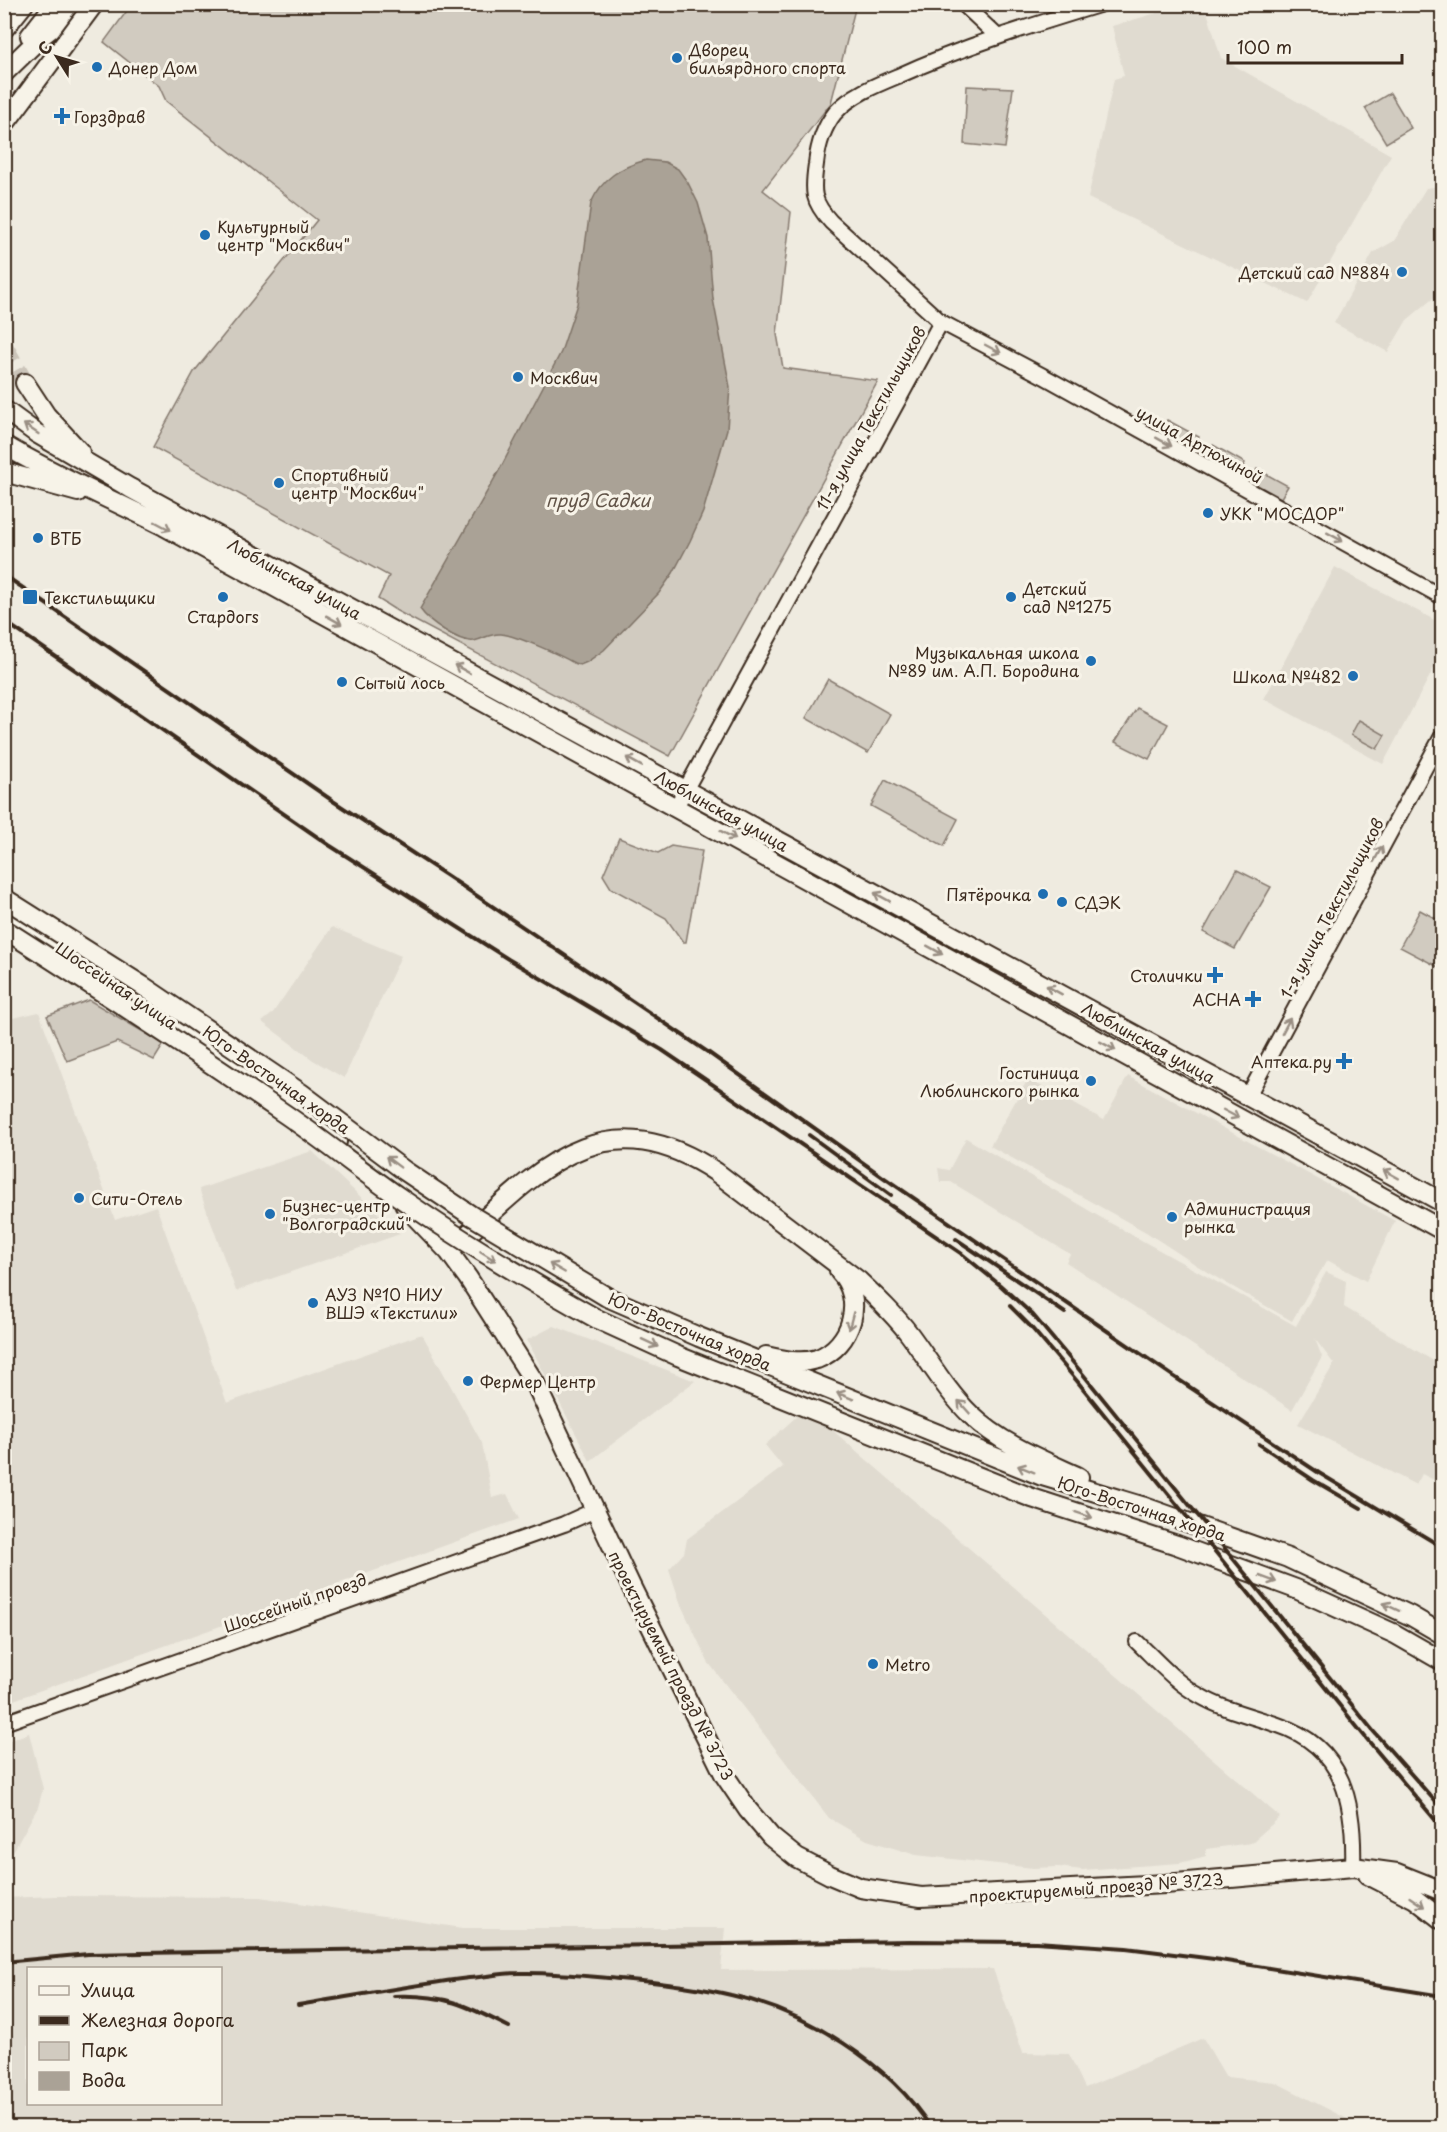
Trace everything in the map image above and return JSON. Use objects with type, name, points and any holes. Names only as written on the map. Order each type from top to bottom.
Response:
[{"type":"main road","points":[[4,29],[24,4]]},
{"type":"main road","points":[[4,68],[55,4]]},
{"type":"main road","points":[[4,72],[43,35],[83,4]]},
{"type":"main road","points":[[4,111],[71,27],[95,4]]},
{"type":"main road","points":[[4,125],[95,4]]},
{"type":"main road","points":[[25,383],[46,415],[94,467]]},
{"type":"main road","name":"Люблинская улица","points":[[6,411],[36,433],[94,467],[1443,1202]]},
{"type":"main road","name":"Люблинская улица","points":[[4,445],[55,474],[164,526],[1443,1230]]},
{"type":"main road","points":[[4,472],[49,486],[111,500]]},
{"type":"main road","name":"Юго-Восточная хорда","points":[[4,898],[143,986],[291,1086],[405,1171],[472,1216],[607,1297],[699,1337],[1042,1476],[1142,1506],[1288,1558],[1443,1634]]},
{"type":"main road","name":"Шоссейная улица","points":[[4,908],[300,1112],[346,1149],[390,1190],[449,1252],[468,1278]]},
{"type":"main road","name":"Юго-Восточная хорда","points":[[4,929],[148,1021],[458,1237],[527,1281],[597,1319],[678,1356],[1032,1498],[1177,1545],[1296,1589],[1395,1634],[1443,1661]]},
{"type":"main road","points":[[449,1252],[522,1185],[553,1162],[582,1147],[612,1141],[638,1140],[671,1147],[692,1156],[716,1172],[859,1281],[881,1301],[908,1333],[946,1388],[972,1417],[1006,1441],[1045,1462],[1142,1506]]},
{"type":"main road","points":[[699,1337],[786,1360],[806,1361],[824,1356],[845,1336],[852,1319],[853,1300],[842,1274],[820,1253]]},
{"type":"main road","name":"проектируемый проезд № 3723","points":[[468,1278],[534,1383],[725,1776],[748,1810],[771,1837],[797,1858],[861,1888],[921,1897],[1165,1884],[1353,1867]]},
{"type":"main road","points":[[1353,1867],[1397,1874],[1443,1891]]},
{"type":"main road","points":[[1353,1867],[1415,1899],[1443,1920]]},
{"type":"street","points":[[963,4],[998,37]]},
{"type":"street","name":"11-я улица Текстильщиков","points":[[676,807],[941,322],[831,222],[817,206],[813,184],[822,133],[848,102],[873,87],[927,63],[998,37],[1102,4]]},
{"type":"street","name":"улица Артюхиной","points":[[941,322],[1066,388],[1443,597]]},
{"type":"street","name":"1-я улица Текстильщиков","points":[[1248,1096],[1443,736]]},
{"type":"street","name":"Шоссейный проезд","points":[[4,1723],[564,1524],[595,1510]]},
{"type":"street","points":[[1137,1642],[1184,1686],[1201,1697],[1225,1708],[1281,1726],[1312,1742],[1334,1765],[1348,1796],[1354,1834],[1353,1867]]},
{"type":"shaded area","points":[[1184,5],[1205,5],[1221,58],[1391,155],[1307,303],[1088,198],[1114,79],[1124,76],[1112,26]]},
{"type":"shaded area","name":"Детский сад №884","points":[[1442,186],[1442,291],[1407,320],[1388,352],[1334,323],[1373,253],[1394,241],[1426,188]]},
{"type":"shaded area","name":"Школа №482","points":[[1335,567],[1442,624],[1442,653],[1383,764],[1264,699]]},
{"type":"shaded area","points":[[332,927],[401,956],[344,1078],[313,1060],[262,1022],[272,1014]]},
{"type":"shaded area","points":[[39,1012],[115,1220],[156,1206],[227,1403],[422,1334],[482,1443],[492,1498],[507,1494],[519,1519],[5,1703],[4,1020]]},
{"type":"shaded area","points":[[1128,1076],[1395,1221],[1366,1281],[1327,1260],[1292,1321],[1207,1272],[1146,1232],[990,1146],[1028,1079],[1104,1120]]},
{"type":"shaded area","points":[[966,1138],[1105,1220],[1296,1326],[1326,1272],[1346,1281],[1344,1307],[1442,1366],[1442,1484],[1422,1474],[1416,1485],[1298,1424],[1334,1364],[1315,1339],[1322,1357],[1292,1410],[1066,1262],[1070,1254],[951,1182],[940,1182],[938,1168],[949,1170]]},
{"type":"shaded area","points":[[312,1151],[400,1234],[236,1291],[199,1189]]},
{"type":"shaded area","points":[[554,1326],[695,1381],[590,1461],[527,1340]]},
{"type":"shaded area","points":[[797,1416],[823,1422],[1280,1817],[1251,1843],[1206,1849],[1206,1856],[1180,1863],[1082,1870],[1059,1867],[1033,1868],[916,1855],[867,1840],[829,1818],[708,1662],[681,1605],[669,1569],[684,1553],[687,1539],[783,1467],[765,1445]]},
{"type":"shaded area","points":[[29,1733],[43,1789],[38,1807],[14,1850],[5,1859],[5,1742]]},
{"type":"shaded area","points":[[56,1896],[260,1897],[462,1928],[725,1928],[721,1970],[993,1969],[1023,2053],[1069,2054],[1085,2088],[1203,2038],[1226,2077],[1275,2082],[1363,2127],[5,2127],[5,1898]]},
{"type":"green space","name":"Москвич","points":[[132,4],[856,5],[831,103],[763,190],[791,212],[777,334],[783,368],[878,381],[670,756],[397,611],[378,599],[389,576],[153,447],[194,372],[317,220],[166,101],[159,86],[104,42]]},
{"type":"green space","points":[[967,86],[1013,88],[1005,148],[964,144]]},
{"type":"green space","points":[[1390,93],[1411,128],[1386,143],[1365,108]]},
{"type":"green space","points":[[1167,420],[1199,437],[1192,449],[1161,432]]},
{"type":"green space","points":[[1213,445],[1245,463],[1238,475],[1206,457]]},
{"type":"green space","points":[[1257,469],[1288,486],[1281,498],[1250,481]]},
{"type":"green space","points":[[828,679],[890,714],[868,753],[806,718]]},
{"type":"green space","points":[[1137,708],[1168,724],[1149,759],[1115,742]]},
{"type":"green space","points":[[1359,720],[1385,735],[1377,749],[1351,735]]},
{"type":"green space","points":[[885,780],[958,819],[944,846],[871,806]]},
{"type":"green space","points":[[619,838],[658,853],[671,846],[702,851],[686,942],[683,942],[666,918],[611,888],[603,875]]},
{"type":"green space","points":[[1237,870],[1271,887],[1235,949],[1203,932]]},
{"type":"green space","points":[[1420,910],[1442,922],[1442,969],[1400,947]]},
{"type":"green space","points":[[89,1000],[164,1044],[154,1060],[117,1042],[67,1061],[47,1016]]},
{"type":"water","name":"пруд Садки","points":[[646,160],[665,162],[678,169],[698,203],[708,238],[713,299],[730,387],[727,429],[703,512],[673,573],[659,593],[604,650],[587,662],[580,665],[574,663],[548,650],[508,635],[494,634],[474,641],[460,639],[437,625],[420,609],[501,467],[561,352],[577,304],[591,203],[595,194],[613,175],[628,166]]},
{"type":"tunnel","points":[[4,346],[25,383]]},
{"type":"railway","points":[[4,575],[333,801],[709,1053],[883,1177],[1173,1376],[1319,1473],[1442,1547]]},
{"type":"railway","points":[[4,621],[329,845],[508,959],[662,1050],[962,1254],[1000,1285],[1033,1315],[1082,1373],[1374,1732],[1442,1809]]},
{"type":"railway","points":[[809,1135],[891,1195]]},
{"type":"railway","points":[[956,1239],[1065,1313]]},
{"type":"railway","points":[[1010,1306],[1077,1381],[1366,1738],[1442,1828]]},
{"type":"railway","points":[[1259,1444],[1361,1508]]},
{"type":"railway","points":[[4,1962],[88,1954],[910,1941],[1036,1942],[1126,1948],[1214,1959],[1442,1996]]},
{"type":"railway","points":[[298,2005],[426,1984],[513,1973],[582,1976],[703,1989],[731,1995],[788,2013],[843,2043],[893,2082],[914,2104],[931,2128]]},
{"type":"railway","points":[[394,1996],[441,1999],[467,2007],[509,2027]]},
{"type":"place","name":"Дворец бильярдного спорта","points":[[677,58]]},
{"type":"place","name":"Донер Дом","points":[[97,67]]},
{"type":"place","name":"Горздрав","points":[[62,116]]},
{"type":"place","name":"Культурный центр \"Москвич\"","points":[[205,235]]},
{"type":"place","name":"Детский сад №884","points":[[1402,272]]},
{"type":"place","name":"Москвич","points":[[518,377]]},
{"type":"place","name":"Спортивный центр \"Москвич\"","points":[[279,483]]},
{"type":"place","name":"УКК \"МОСДОР\"","points":[[1208,513]]},
{"type":"place","name":"ВТБ","points":[[38,538]]},
{"type":"place","name":"Текстильщики","points":[[30,597]]},
{"type":"place","name":"Стардогs","points":[[223,597]]},
{"type":"place","name":"Детский сад №1275","points":[[1011,597]]},
{"type":"place","name":"Музыкальная школа №89 им. А.П. Бородина","points":[[1091,661]]},
{"type":"place","name":"Школа №482","points":[[1353,676]]},
{"type":"place","name":"Сытый лось","points":[[342,682]]},
{"type":"place","name":"Пятёрочка","points":[[1043,894]]},
{"type":"place","name":"СДЭК","points":[[1062,902]]},
{"type":"place","name":"Столички","points":[[1215,975]]},
{"type":"place","name":"АСНА","points":[[1253,999]]},
{"type":"place","name":"Аптека.ру","points":[[1344,1061]]},
{"type":"place","name":"Гостиница Люблинского рынка","points":[[1091,1081]]},
{"type":"place","name":"Сити-Отель","points":[[79,1198]]},
{"type":"place","name":"Бизнес-центр \"Волгоградский\"","points":[[270,1214]]},
{"type":"place","name":"Администрация рынка","points":[[1172,1217]]},
{"type":"place","name":"АУЗ №10 НИУ ВШЭ «Текстили»","points":[[313,1303]]},
{"type":"place","name":"Фермер Центр","points":[[468,1381]]},
{"type":"place","name":"Metro","points":[[873,1664]]}]
